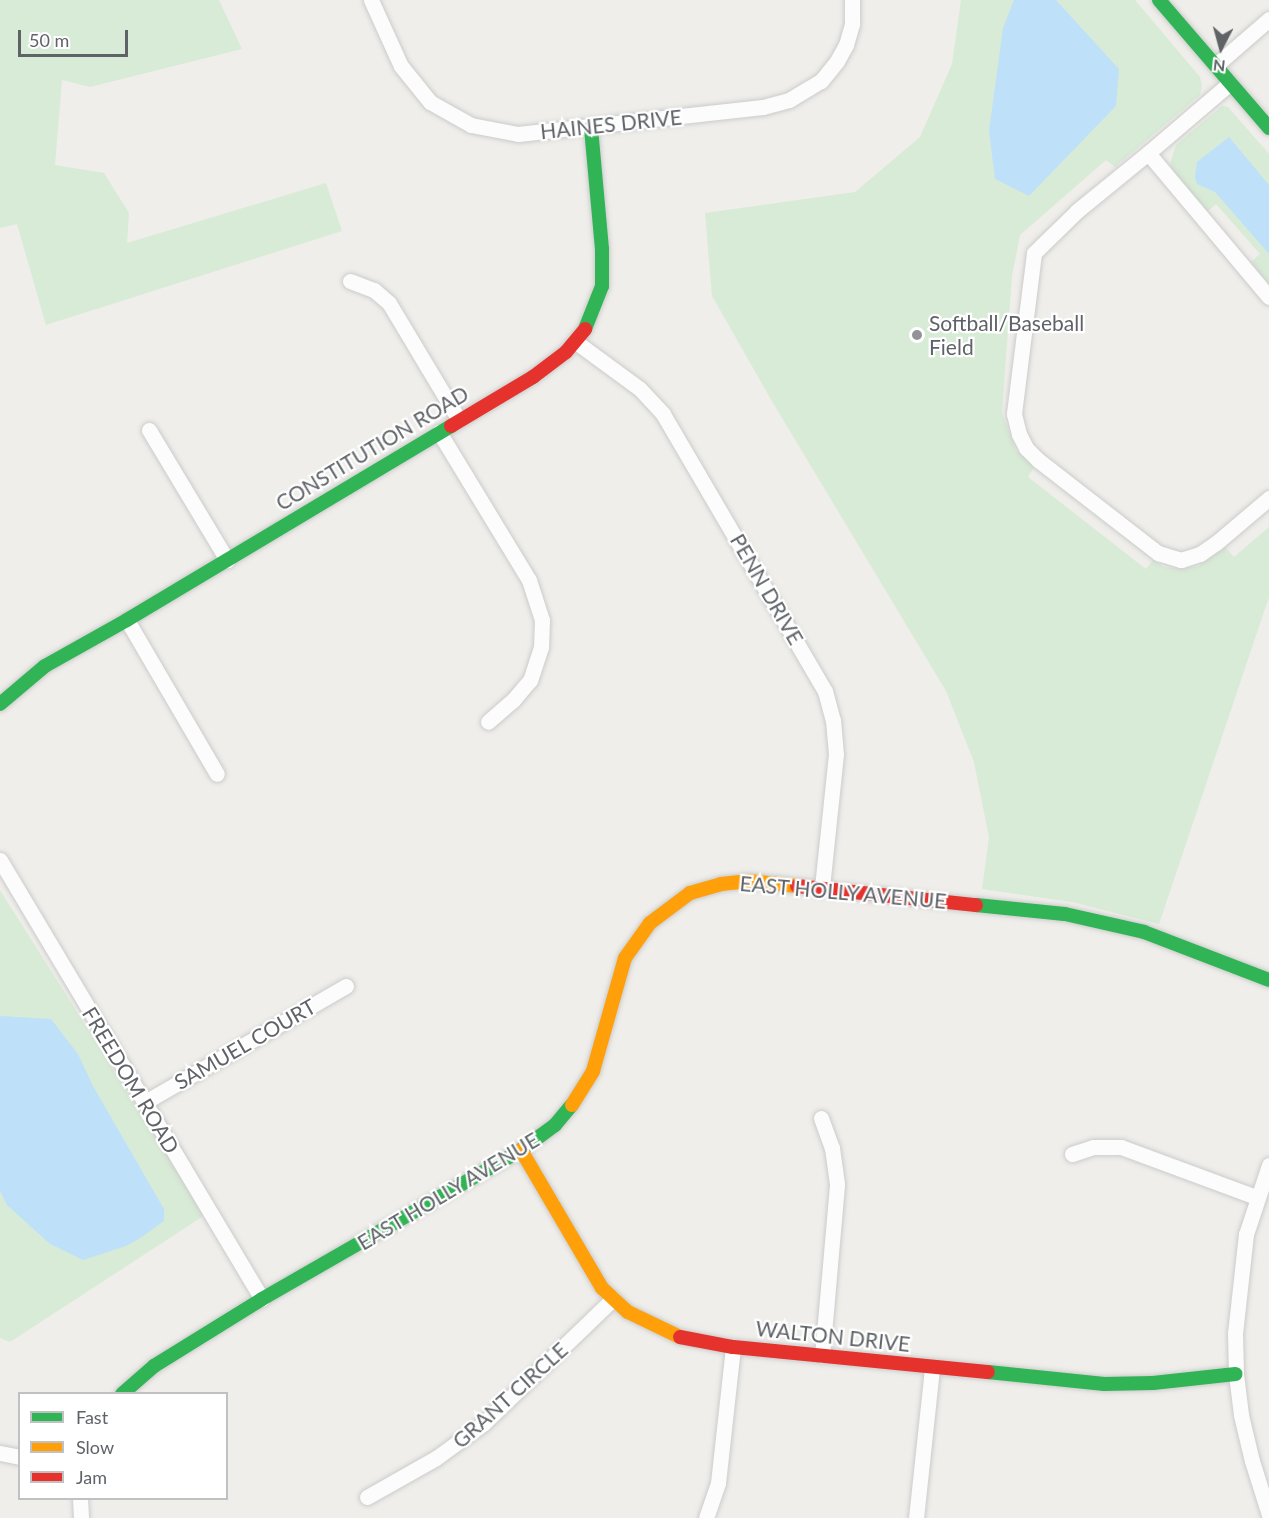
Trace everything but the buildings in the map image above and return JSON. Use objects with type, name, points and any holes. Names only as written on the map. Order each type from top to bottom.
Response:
[{"type":"street","name":"HAINES DRIVE","points":[[371,0],[401,66],[419,90],[443,111],[471,125],[504,133],[591,127],[763,107],[800,95],[821,81],[842,53],[852,24],[852,0]]},
{"type":"street","points":[[1159,0],[1269,128]]},
{"type":"street","points":[[1216,65],[1269,19]]},
{"type":"street","points":[[1230,83],[1077,211],[1034,253],[1014,414],[1019,434],[1026,448],[1038,460],[1158,553],[1181,560],[1200,554],[1269,498]]},
{"type":"street","name":"CONSTITUTION ROAD","points":[[0,704],[45,666],[127,620],[547,367],[576,342],[594,309],[603,274],[591,127]]},
{"type":"street","points":[[1148,153],[1269,297]]},
{"type":"street","points":[[350,281],[374,290],[389,303],[459,420]]},
{"type":"street","name":"PENN DRIVE","points":[[576,342],[640,389],[663,414],[825,691],[833,720],[836,754],[822,888]]},
{"type":"street","points":[[149,430],[227,560]]},
{"type":"street","points":[[439,432],[529,580],[542,620],[541,647],[530,680],[513,700],[488,722]]},
{"type":"street","points":[[127,620],[217,774]]},
{"type":"street","name":"FREEDOM ROAD","points":[[0,860],[262,1299]]},
{"type":"street","name":"EAST HOLLY AVENUE","points":[[124,1392],[141,1374],[262,1299],[521,1150],[555,1125],[585,1087],[599,1056],[626,958],[641,933],[662,912],[690,893],[721,884],[749,881],[1089,918],[1144,932],[1269,980]]},
{"type":"street","name":"SAMUEL COURT","points":[[145,1102],[346,986]]},
{"type":"street","points":[[821,1118],[832,1148],[837,1185],[822,1355]]},
{"type":"street","points":[[1072,1154],[1093,1147],[1121,1147],[1256,1197]]},
{"type":"street","name":"WALTON DRIVE","points":[[521,1150],[582,1258],[613,1299],[643,1322],[673,1336],[733,1347],[1121,1385],[1236,1374]]},
{"type":"street","points":[[1269,1165],[1256,1197],[1246,1234],[1239,1278],[1236,1374],[1241,1416],[1269,1515]]},
{"type":"street","name":"GRANT CIRCLE","points":[[367,1497],[436,1458],[484,1423],[613,1299]]},
{"type":"street","points":[[706,1518],[718,1483],[733,1347]]},
{"type":"street","points":[[916,1518],[932,1368]]},
{"type":"street","points":[[0,1453],[18,1457]]},
{"type":"street","points":[[80,1500],[81,1518]]},
{"type":"green space","points":[[0,0],[219,0],[242,49],[90,87],[62,80],[55,165],[104,173],[129,213],[127,243],[326,183],[342,231],[46,325],[17,224],[0,228]]},
{"type":"green space","points":[[961,0],[1135,0],[1200,77],[1202,86],[1200,95],[1115,167],[1106,160],[1020,235],[1012,276],[1002,413],[1016,450],[1034,467],[1028,477],[1146,569],[1153,560],[1164,567],[1182,569],[1198,566],[1225,547],[1234,557],[1269,527],[1269,597],[1159,924],[1072,902],[982,889],[989,837],[974,762],[946,691],[773,403],[712,296],[705,213],[855,192],[920,137],[952,64]]},
{"type":"green space","points":[[1222,106],[1228,107],[1269,154],[1269,284],[1251,262],[1260,254],[1216,204],[1207,212],[1173,172],[1170,164],[1176,145]]},
{"type":"green space","points":[[0,890],[205,1215],[10,1342],[0,1338]]},
{"type":"water","points":[[1014,0],[1056,0],[1119,69],[1116,106],[1029,196],[995,179],[989,131],[1003,28]]},
{"type":"water","points":[[1229,137],[1269,185],[1269,254],[1215,192],[1197,184],[1195,177],[1197,162]]},
{"type":"water","points":[[0,1016],[51,1019],[78,1054],[93,1086],[164,1209],[164,1221],[142,1237],[126,1246],[83,1260],[50,1244],[7,1205],[0,1191]]},
{"type":"traffic: fast","points":[[1159,0],[1269,128]]},
{"type":"traffic: fast","points":[[585,329],[602,286],[602,249],[591,127]]},
{"type":"traffic: fast","points":[[0,704],[45,666],[127,620],[451,426]]},
{"type":"traffic: fast","points":[[976,905],[1065,914],[1144,932],[1269,980]]},
{"type":"traffic: fast","points":[[124,1392],[154,1366],[262,1299],[521,1150],[555,1125],[572,1105]]},
{"type":"traffic: fast","points":[[988,1372],[1104,1384],[1153,1383],[1236,1374]]},
{"type":"traffic: slow","points":[[572,1105],[593,1071],[625,958],[650,923],[690,893],[721,884],[749,881],[797,886]]},
{"type":"traffic: slow","points":[[521,1150],[602,1288],[628,1312],[680,1337]]},
{"type":"traffic: jam","points":[[451,426],[533,377],[566,352],[585,329]]},
{"type":"traffic: jam","points":[[797,886],[976,905]]},
{"type":"traffic: jam","points":[[680,1337],[733,1347],[988,1372]]},
{"type":"place","name":"Softball/Baseball Field","points":[[917,335]]}]
